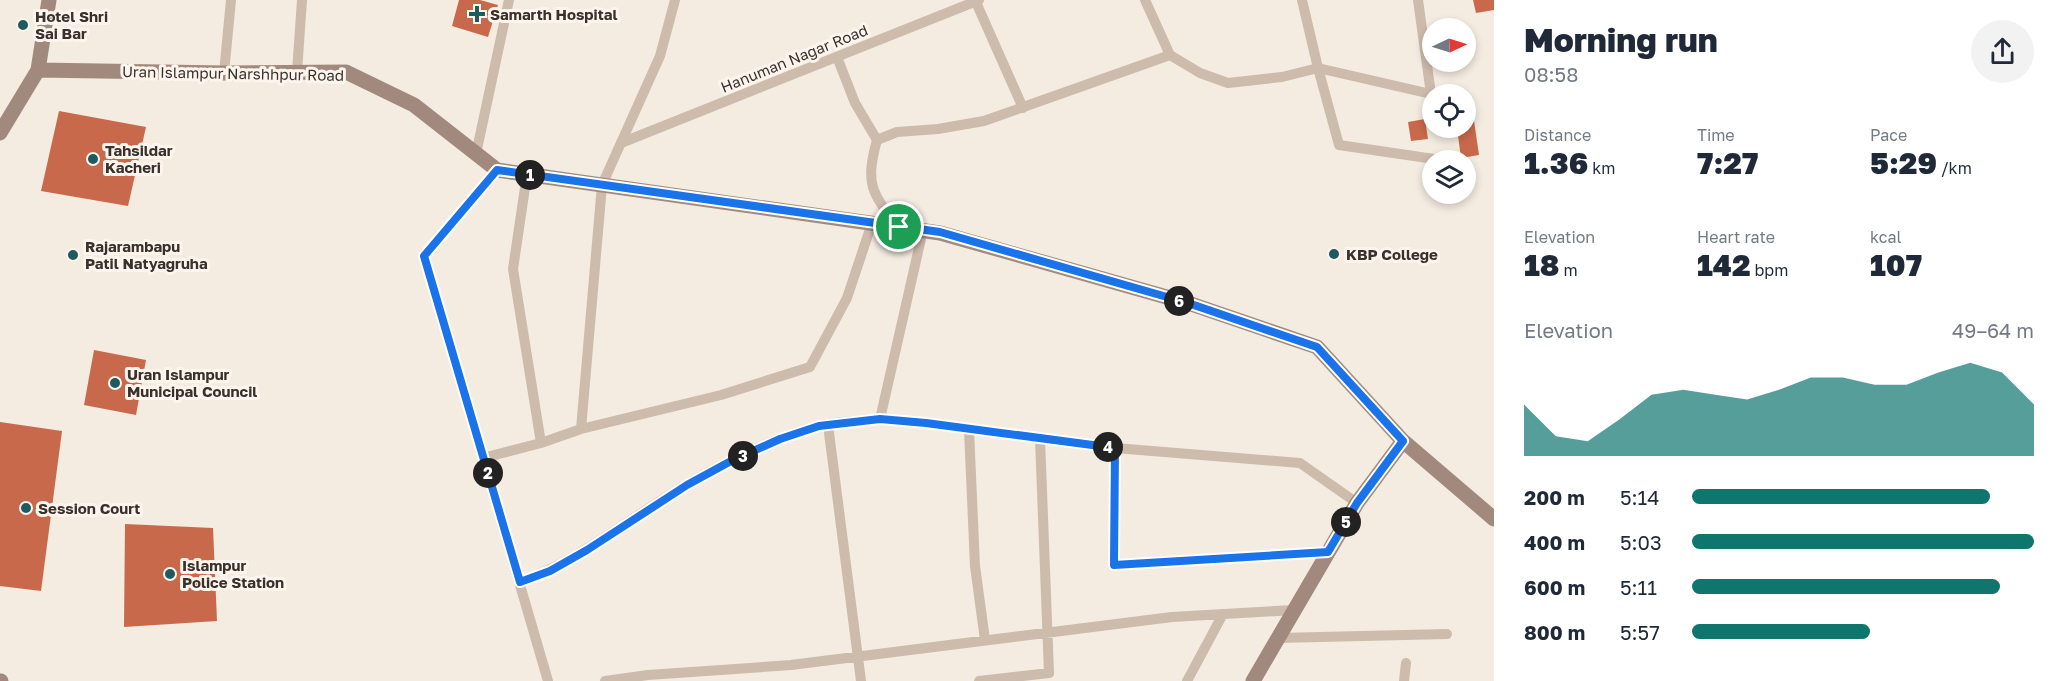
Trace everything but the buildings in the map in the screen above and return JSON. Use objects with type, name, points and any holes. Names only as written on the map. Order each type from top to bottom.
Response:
[{"type":"main road","points":[[0,133],[39,70],[49,0]]},
{"type":"main road","name":"Uran Islampur Narshhpur Road","points":[[39,70],[346,72],[414,105],[497,170],[940,232],[1188,303],[1317,347],[1403,441],[1494,519]]},
{"type":"main road","points":[[1253,681],[1357,503],[1403,441]]},
{"type":"street","points":[[224,73],[231,0]]},
{"type":"street","points":[[297,72],[302,0]]},
{"type":"street","points":[[476,154],[509,0]]},
{"type":"street","points":[[581,429],[602,185],[660,56],[675,0]]},
{"type":"street","points":[[977,0],[1023,108]]},
{"type":"street","name":"Hanuman Nagar Road","points":[[621,143],[977,0]]},
{"type":"street","points":[[1145,0],[1170,55],[1200,74],[1228,83],[1282,77],[1318,68],[1431,94],[1418,0]]},
{"type":"street","points":[[1302,0],[1339,145],[1422,157]]},
{"type":"street","points":[[877,140],[897,132],[938,129],[984,121],[1170,55]]},
{"type":"street","points":[[837,57],[855,104],[877,140],[870,166],[871,186],[879,202],[899,227]]},
{"type":"street","points":[[497,170],[424,256],[548,681]]},
{"type":"street","points":[[527,174],[513,269],[541,443]]},
{"type":"street","points":[[483,458],[541,443],[581,429],[721,394],[810,367],[847,298],[872,223]]},
{"type":"street","points":[[880,419],[923,230]]},
{"type":"street","points":[[520,582],[550,571],[587,550],[656,503],[731,461],[780,439],[819,426],[880,419],[1115,448],[1300,463],[1357,503]]},
{"type":"street","points":[[828,425],[861,681]]},
{"type":"street","points":[[969,430],[975,566],[986,640]]},
{"type":"street","points":[[979,681],[1049,673],[1040,439]]},
{"type":"street","points":[[1115,448],[1114,565],[1328,552]]},
{"type":"street","points":[[605,681],[648,675],[758,669],[1172,617],[1293,610]]},
{"type":"street","points":[[1187,681],[1223,614]]},
{"type":"street","points":[[1278,638],[1447,634]]},
{"type":"street","points":[[1404,681],[1406,663]]},
{"type":"place","name":"Samarth Hospital","points":[[477,14]]},
{"type":"place","name":"Hotel Shri Sai Bar","points":[[23,25]]},
{"type":"place","name":"Tahsildar Kacheri","points":[[93,159]]},
{"type":"place","name":"KBP College","points":[[1334,254]]},
{"type":"place","name":"Rajarambapu Patil Natyagruha","points":[[73,255]]},
{"type":"place","name":"Uran Islampur Municipal Council","points":[[115,383]]},
{"type":"place","name":"Session Court","points":[[26,508]]},
{"type":"place","name":"Islampur Police Station","points":[[170,574]]},
{"type":"route","points":[[497,170],[899,227],[940,232],[1188,303],[1317,347],[1403,441],[1357,503],[1328,552],[1114,565],[1115,448],[880,419],[819,426],[780,439],[731,461],[646,510],[587,550],[550,571],[520,582],[424,256],[497,170]]}]
